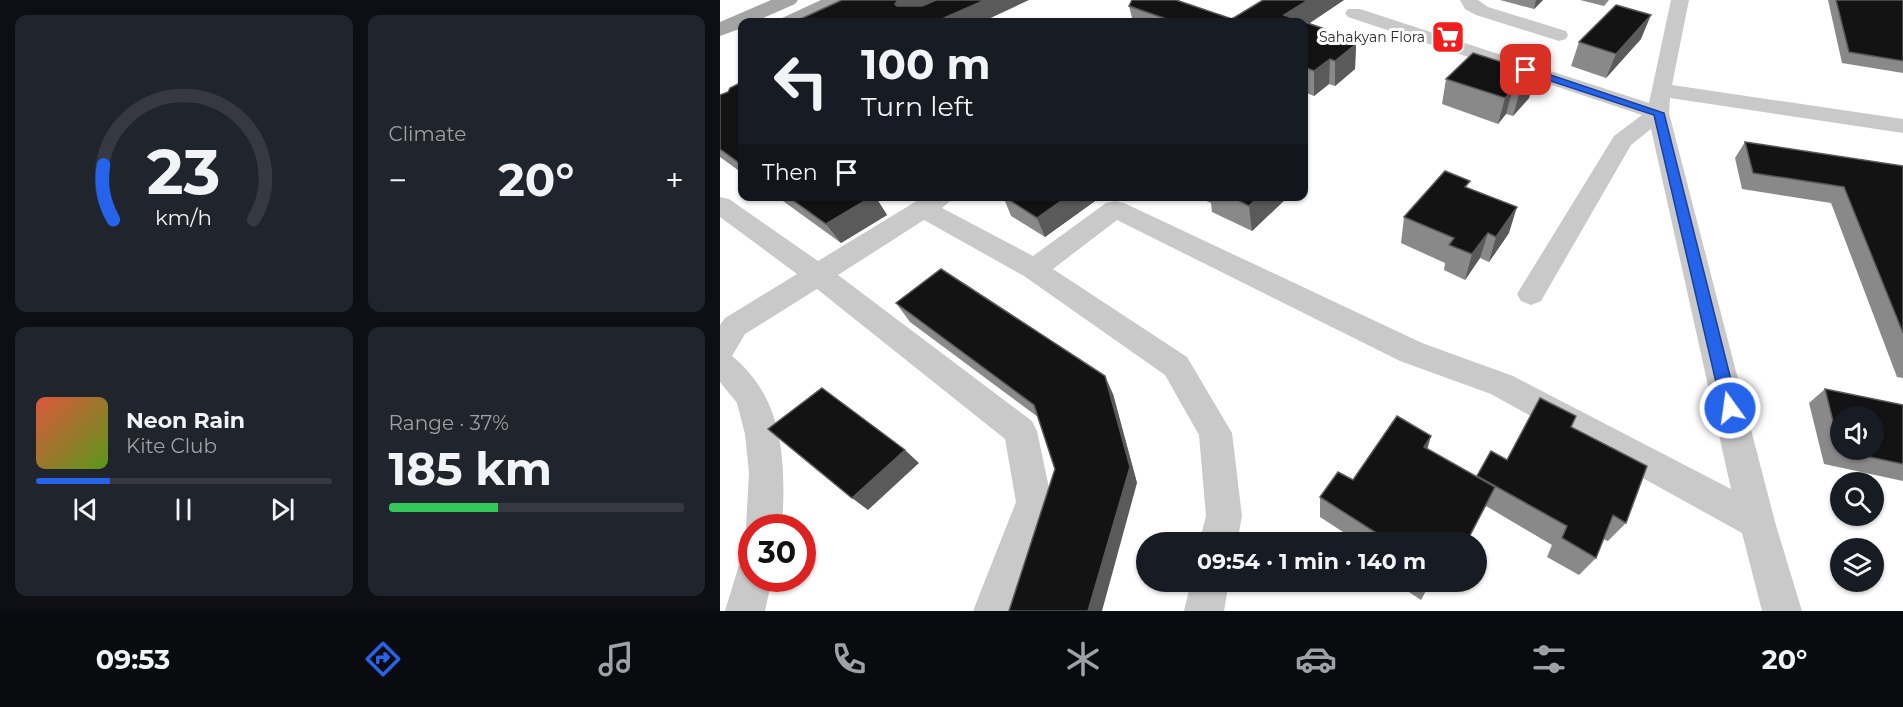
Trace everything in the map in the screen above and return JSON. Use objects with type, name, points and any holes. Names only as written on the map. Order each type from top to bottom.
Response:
[{"type":"main road","points":[[747,18],[788,0]]},
{"type":"main road","points":[[798,18],[838,0]]},
{"type":"main road","points":[[720,30],[738,22]]},
{"type":"street","points":[[1469,0],[1471,5],[1482,10],[1559,35]]},
{"type":"street","points":[[1680,0],[1660,101],[1757,522],[1782,611]]},
{"type":"street","points":[[1354,13],[1660,101],[1903,126]]},
{"type":"street","points":[[1531,294],[1622,141],[1660,101]]},
{"type":"street","points":[[725,329],[934,203],[1176,366],[1215,433],[1224,516],[1220,532]]},
{"type":"street","points":[[1034,269],[1123,203],[1411,352],[1502,385],[1757,522]]},
{"type":"street","points":[[720,205],[818,275],[1020,431],[1035,502],[993,611]]},
{"type":"street","points":[[720,364],[741,383],[760,421],[766,468],[764,514]]},
{"type":"street","points":[[745,611],[750,592]]},
{"type":"street","points":[[1204,611],[1208,592]]},
{"type":"building","points":[[842,0],[898,0],[895,4],[897,6],[922,6],[936,0],[985,0],[944,18],[803,18]]},
{"type":"building","points":[[1132,0],[1176,0],[1229,18],[1164,18],[1129,6]]},
{"type":"building","points":[[1263,0],[1308,0],[1284,15],[1293,18],[1234,18]]},
{"type":"building","points":[[1836,0],[1903,0],[1903,61],[1849,52]]},
{"type":"building","points":[[1616,5],[1651,15],[1616,54],[1579,42]]},
{"type":"building","points":[[1308,23],[1325,29],[1321,32],[1356,44],[1335,61],[1330,59],[1314,71],[1308,69]]},
{"type":"building","points":[[1473,53],[1536,73],[1520,91],[1513,89],[1505,98],[1446,79]]},
{"type":"building","points":[[738,84],[738,162],[720,149],[720,95],[728,92],[730,88]]},
{"type":"building","points":[[1745,142],[1903,166],[1903,333],[1844,187],[1753,173]]},
{"type":"building","points":[[1445,171],[1470,181],[1465,187],[1517,207],[1496,237],[1488,233],[1472,254],[1449,245],[1454,238],[1404,217]]},
{"type":"building","points":[[794,201],[865,201],[826,224]]},
{"type":"building","points":[[1011,201],[1061,201],[1037,218]]},
{"type":"building","points":[[1240,201],[1254,201],[1249,206]]},
{"type":"building","points":[[941,269],[1105,376],[1130,467],[1088,611],[1009,611],[1055,469],[1034,405],[896,303]]},
{"type":"building","points":[[822,388],[905,450],[852,498],[768,429]]},
{"type":"building","points":[[1825,389],[1903,405],[1903,464],[1884,460],[1884,406],[1830,406],[1830,409]]},
{"type":"building","points":[[1540,398],[1576,416],[1571,427],[1647,466],[1626,523],[1613,515],[1596,558],[1562,538],[1567,526],[1477,476],[1491,451],[1507,460]]},
{"type":"building","points":[[1397,416],[1431,436],[1424,447],[1495,487],[1472,532],[1375,532],[1320,497],[1338,472],[1353,480]]},
{"type":"place","name":"Sahakyan Flora","points":[[1448,37]]},
{"type":"route","points":[[1526,70],[1658,113],[1730,408]]}]
